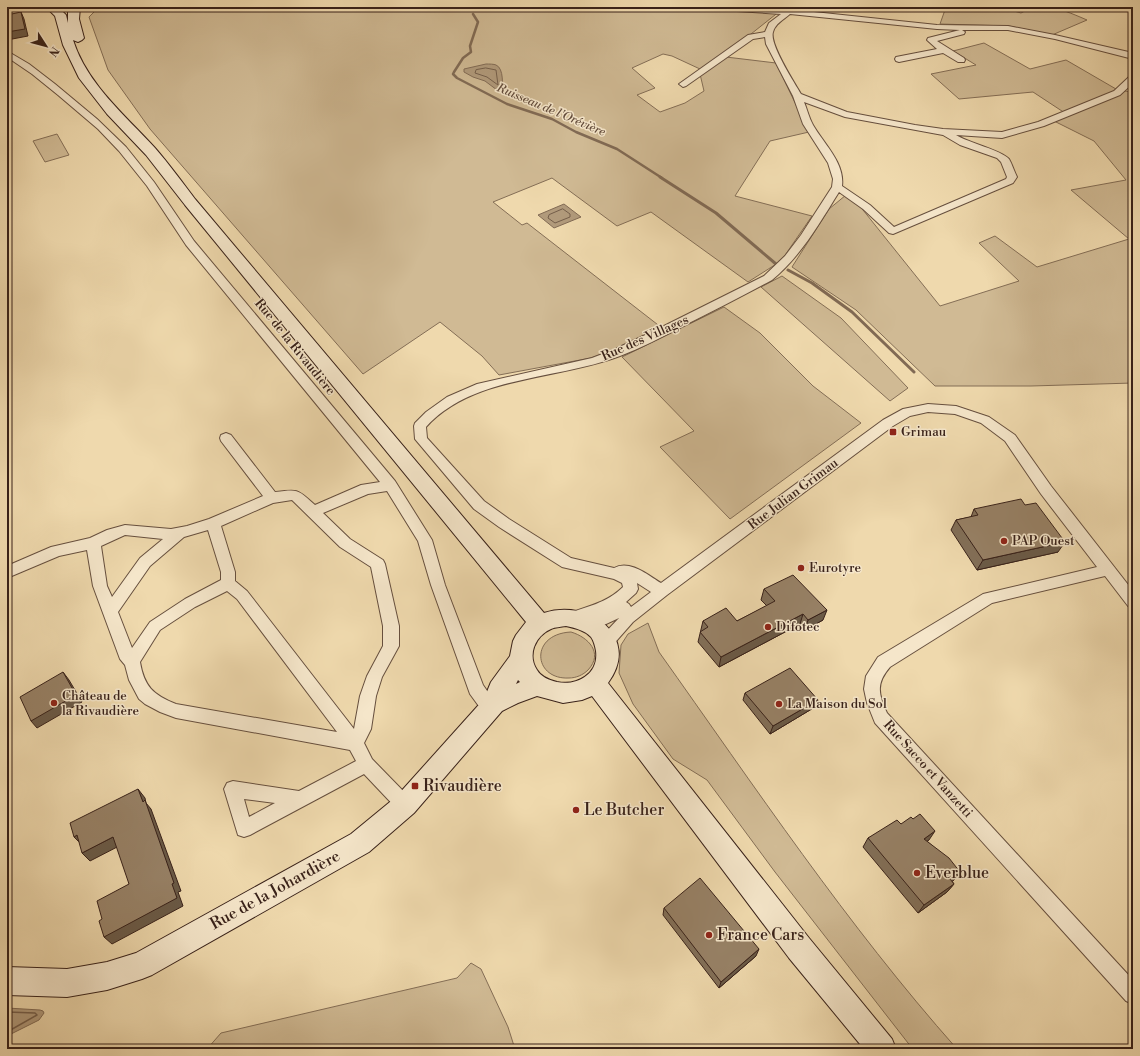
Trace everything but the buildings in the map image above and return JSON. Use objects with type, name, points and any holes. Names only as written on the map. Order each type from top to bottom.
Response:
[{"type":"main road","points":[[7,8],[15,7]]},
{"type":"main road","points":[[50,7],[67,7]]},
{"type":"main road","points":[[50,7],[60,15],[69,45],[83,74],[99,96],[151,152],[195,208],[540,624]]},
{"type":"main road","points":[[74,7],[73,14],[75,28],[81,44],[104,88],[135,135]]},
{"type":"main road","points":[[555,618],[581,621],[599,631],[606,642],[609,651],[608,664],[605,671],[595,683],[580,690],[567,692],[555,692],[533,682],[524,671],[520,658],[523,642],[533,629],[540,624],[555,618]]},
{"type":"main road","name":"Rue de la Johardière","points":[[494,704],[499,688],[520,658]]},
{"type":"main road","points":[[595,683],[799,948],[882,1049]]},
{"type":"main road","name":"Rue de la Johardière","points":[[7,981],[67,983],[107,976],[142,965],[360,843],[405,805],[494,704],[510,695],[539,686]]},
{"type":"street","points":[[706,7],[790,10],[805,13],[937,27],[1008,28],[1055,37],[1133,56]]},
{"type":"street","points":[[790,10],[772,25],[768,34],[770,44],[797,96],[808,124],[833,163],[838,179],[837,188],[850,195],[874,212],[893,231],[1010,181],[1012,177],[1005,161],[1000,156],[963,143],[943,132]]},
{"type":"street","points":[[961,60],[931,40],[960,33],[965,28]]},
{"type":"street","points":[[682,84],[751,36],[768,34]]},
{"type":"street","points":[[899,59],[944,50]]},
{"type":"street","name":"Rue de la Rivaudière","points":[[7,54],[47,81],[96,122],[125,151],[151,185],[164,207],[190,243],[390,485],[425,540],[454,633],[476,689],[484,700],[494,704]]},
{"type":"street","points":[[797,96],[845,114],[915,128],[943,132],[1002,135],[1041,124],[1117,93],[1133,78]]},
{"type":"street","name":"Rue des Villages","points":[[600,570],[567,562],[504,523],[479,505],[421,439],[420,426],[430,415],[451,400],[481,387],[606,357],[660,333],[752,287],[778,270],[792,256],[837,188]]},
{"type":"street","name":"Rue Julian Grimau","points":[[606,642],[628,618],[662,591],[888,423],[907,412],[928,408],[956,410],[985,420],[1010,438],[1046,490],[1133,602]]},
{"type":"street","points":[[226,438],[267,490],[270,498]]},
{"type":"street","points":[[313,512],[366,489],[390,485]]},
{"type":"street","points":[[7,578],[12,569],[56,551],[93,543],[125,530],[171,534],[213,524],[270,498],[295,495],[345,543],[378,564],[391,626],[391,646],[368,696],[363,729],[355,743]]},
{"type":"street","points":[[213,524],[228,572],[228,583],[242,595],[355,743],[366,764],[405,805]]},
{"type":"street","points":[[110,611],[145,562],[180,532]]},
{"type":"street","points":[[93,543],[100,586],[128,659],[132,661]]},
{"type":"street","points":[[600,570],[631,572],[662,591]]},
{"type":"street","points":[[581,621],[588,614],[624,597],[631,589],[629,580],[617,574],[600,570]]},
{"type":"street","name":"Rue Sacco et Vanzetti","points":[[1108,570],[988,598],[884,662],[875,671],[871,684],[873,700],[881,718],[1133,994]]},
{"type":"street","points":[[228,583],[196,600],[155,626],[132,661],[134,678],[144,694],[157,704],[176,711],[355,743]]},
{"type":"street","name":"Rue Julian Grimau","points":[[581,621],[619,610],[662,591]]},
{"type":"street","points":[[301,799],[366,764]]},
{"type":"shaded area","points":[[99,7],[785,7],[751,34],[700,69],[672,56],[663,54],[632,68],[655,88],[637,95],[660,112],[685,103],[704,91],[700,74],[726,57],[776,63],[809,132],[770,141],[735,196],[812,216],[781,261],[748,282],[651,212],[617,226],[552,178],[493,202],[522,225],[527,223],[662,328],[616,349],[591,358],[499,375],[482,356],[440,322],[363,374],[150,129],[108,70],[89,17]]},
{"type":"shaded area","points":[[946,7],[1000,7],[1021,13],[1029,9],[1046,7],[1063,10],[1087,20],[1052,35],[1009,26],[940,24]]},
{"type":"shaded area","points":[[984,43],[1030,69],[1066,60],[1116,89],[1130,92],[1133,89],[1133,383],[1031,386],[935,386],[856,310],[792,267],[829,209],[846,195],[859,205],[940,306],[1019,281],[979,243],[995,236],[1037,267],[1129,239],[1071,190],[1126,180],[1094,141],[1054,121],[1068,115],[1033,92],[959,99],[931,74],[976,65],[953,51]]},
{"type":"shaded area","points":[[57,134],[69,155],[45,162],[33,141]]},
{"type":"shaded area","points":[[782,276],[841,318],[908,388],[890,401],[761,287]]},
{"type":"shaded area","points":[[724,307],[760,333],[813,386],[861,423],[730,519],[660,447],[694,431],[622,357]]},
{"type":"shaded area","points":[[648,623],[659,652],[766,804],[878,954],[957,1049],[914,1049],[908,1043],[775,872],[707,780],[673,759],[633,704],[619,673],[621,645],[628,634]]},
{"type":"shaded area","points":[[571,632],[583,638],[592,646],[594,652],[593,664],[582,675],[577,677],[557,677],[548,672],[543,665],[541,656],[542,648],[548,640],[557,635]]},
{"type":"shaded area","points":[[471,963],[481,969],[508,1027],[515,1049],[207,1049],[221,1033],[457,978]]},
{"type":"water","points":[[493,64],[499,67],[502,74],[501,93],[485,81],[464,72],[464,69]]},
{"type":"water","points":[[564,204],[581,217],[554,228],[538,215]]},
{"type":"water","points":[[7,1008],[40,1010],[44,1013],[39,1020],[7,1036]]},
{"type":"waterway","name":"Ruisseau de l'Orévière","points":[[466,7],[470,10]]},
{"type":"waterway","name":"Ruisseau de l'Orévière","points":[[473,14],[478,22],[470,46],[471,52],[463,58],[454,72],[453,74],[457,78],[507,104],[552,119],[576,132],[617,149],[662,178]]},
{"type":"waterway","name":"Ruisseau de l'Orévière","points":[[660,177],[716,213],[776,264]]},
{"type":"waterway","name":"Ruisseau de l'Orévière","points":[[788,270],[812,283],[852,312],[914,372]]},
{"type":"place","name":"Grimau","points":[[893,432]]},
{"type":"place","name":"PAP Ouest","points":[[1004,541]]},
{"type":"place","name":"Eurotyre","points":[[801,568]]},
{"type":"place","name":"Difotec","points":[[768,627]]},
{"type":"place","name":"Château de la Rivaudière","points":[[54,703]]},
{"type":"place","name":"La Maison du Sol","points":[[779,704]]},
{"type":"place","name":"Rivaudière","points":[[415,786]]},
{"type":"place","name":"Le Butcher","points":[[576,810]]},
{"type":"place","name":"Everblue","points":[[917,873]]},
{"type":"place","name":"France Cars","points":[[709,935]]}]
